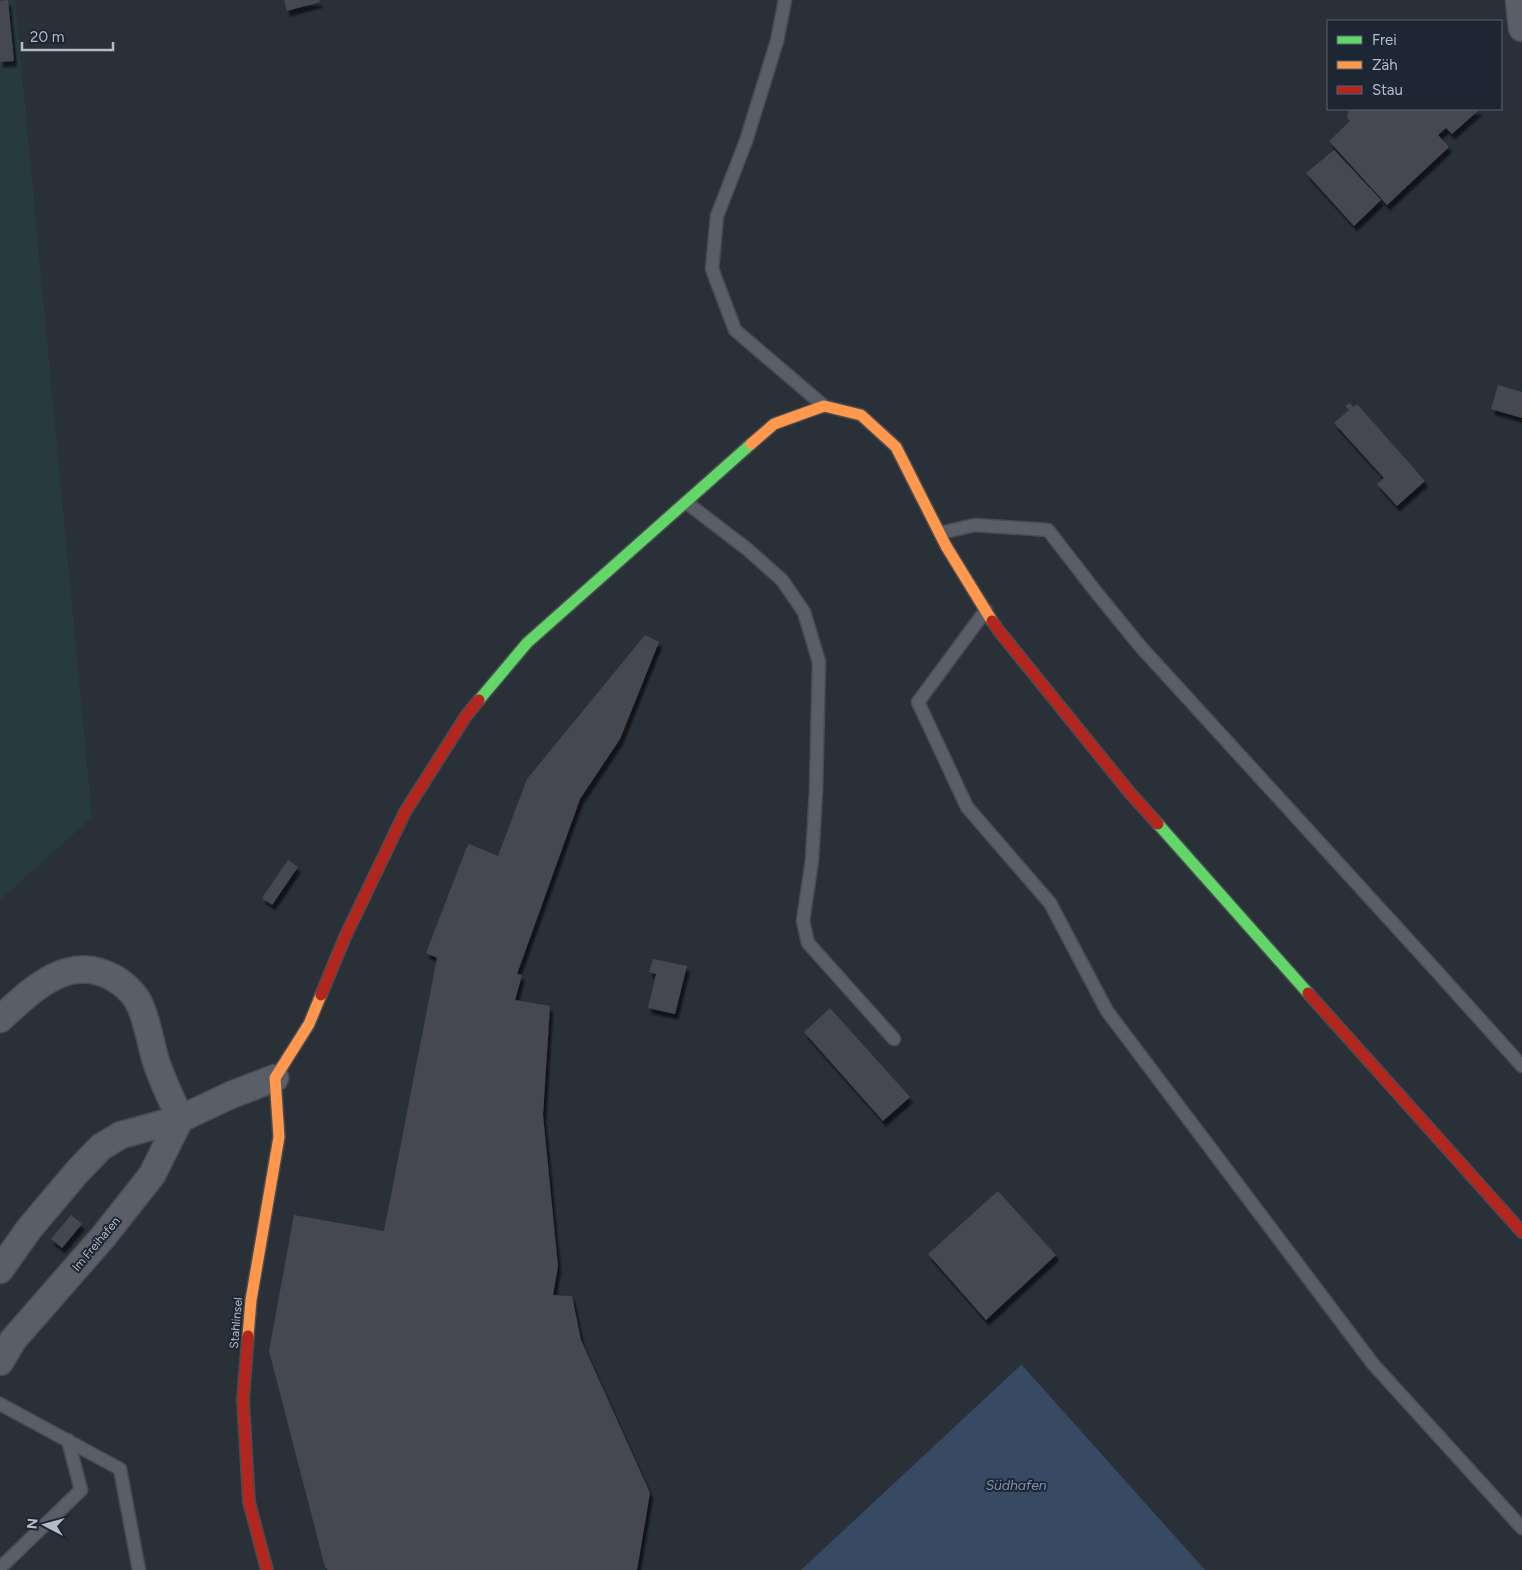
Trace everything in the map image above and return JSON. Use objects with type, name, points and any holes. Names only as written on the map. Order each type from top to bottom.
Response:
[{"type":"street","points":[[1519,0],[1522,28]]},
{"type":"street","points":[[0,1270],[29,1229],[77,1172],[101,1147],[121,1135],[180,1118],[275,1078],[309,1024],[345,937],[405,812],[466,716],[527,643],[774,424],[824,406],[861,415],[896,447],[940,533],[999,631],[1130,793],[1522,1232]]},
{"type":"street","points":[[0,1020],[46,980],[64,972],[89,969],[105,973],[117,980],[139,1003],[156,1060],[180,1118]]},
{"type":"street","name":"Stahlinsel","points":[[267,1570],[249,1502],[243,1400],[251,1300],[279,1137],[275,1078]]},
{"type":"street","name":"Im Freihafen","points":[[0,1362],[13,1340],[103,1236],[152,1175],[180,1118]]},
{"type":"lane","points":[[785,0],[776,41],[746,141],[717,216],[712,269],[735,330],[824,406]]},
{"type":"lane","points":[[687,503],[747,549],[782,580],[804,612],[819,662],[812,860],[803,921],[808,943],[894,1039]]},
{"type":"lane","points":[[940,533],[975,525],[1048,530],[1140,646],[1522,1066]]},
{"type":"lane","points":[[986,610],[918,702],[967,806],[1050,903],[1107,1010],[1373,1364],[1522,1528]]},
{"type":"lane","points":[[0,1404],[120,1469],[139,1570]]},
{"type":"lane","points":[[0,1568],[81,1490],[68,1440]]},
{"type":"green space","points":[[0,0],[15,0],[92,817],[0,900]]},
{"type":"water","name":"Südhafen","points":[[1021,1365],[1205,1570],[801,1570]]},
{"type":"building","points":[[8,0],[14,61],[0,62],[0,1]]},
{"type":"building","points":[[284,0],[319,0],[320,2],[287,11]]},
{"type":"building","points":[[1349,110],[1479,110],[1452,134],[1446,128],[1438,135],[1449,147],[1387,205],[1329,141],[1350,121],[1347,117]]},
{"type":"building","points":[[1334,150],[1381,200],[1354,226],[1306,173]]},
{"type":"building","points":[[1498,385],[1522,392],[1522,418],[1491,409]]},
{"type":"building","points":[[1350,403],[1353,407],[1357,404],[1425,481],[1397,506],[1377,484],[1384,478],[1334,423],[1349,410],[1345,406]]},
{"type":"building","points":[[645,635],[659,642],[620,739],[580,799],[517,974],[522,975],[515,1000],[550,1006],[543,1115],[558,1266],[553,1295],[572,1296],[581,1340],[650,1493],[637,1570],[328,1570],[325,1567],[269,1351],[294,1215],[384,1231],[437,958],[426,953],[466,849],[469,844],[498,856],[527,779]]},
{"type":"building","points":[[288,860],[298,867],[272,905],[262,898]]},
{"type":"building","points":[[653,959],[687,966],[675,1014],[648,1008],[656,974],[649,972]]},
{"type":"building","points":[[830,1008],[910,1097],[883,1121],[804,1032]]},
{"type":"building","points":[[998,1191],[1056,1255],[986,1320],[928,1254]]},
{"type":"building","points":[[71,1215],[82,1224],[62,1248],[51,1239]]},
{"type":"traffic: fast","points":[[479,700],[527,643],[751,444]]},
{"type":"traffic: fast","points":[[1158,824],[1308,993]]},
{"type":"traffic: slow","points":[[751,444],[774,424],[824,406],[861,415],[896,447],[946,546],[992,621]]},
{"type":"traffic: slow","points":[[248,1336],[251,1300],[279,1137],[275,1078],[309,1024],[321,995]]},
{"type":"traffic: jam","points":[[992,621],[1130,793],[1158,824]]},
{"type":"traffic: jam","points":[[321,995],[345,937],[405,812],[466,716],[479,700]]},
{"type":"traffic: jam","points":[[1308,993],[1522,1232]]},
{"type":"traffic: jam","points":[[248,1336],[243,1400],[249,1502],[267,1570]]}]
